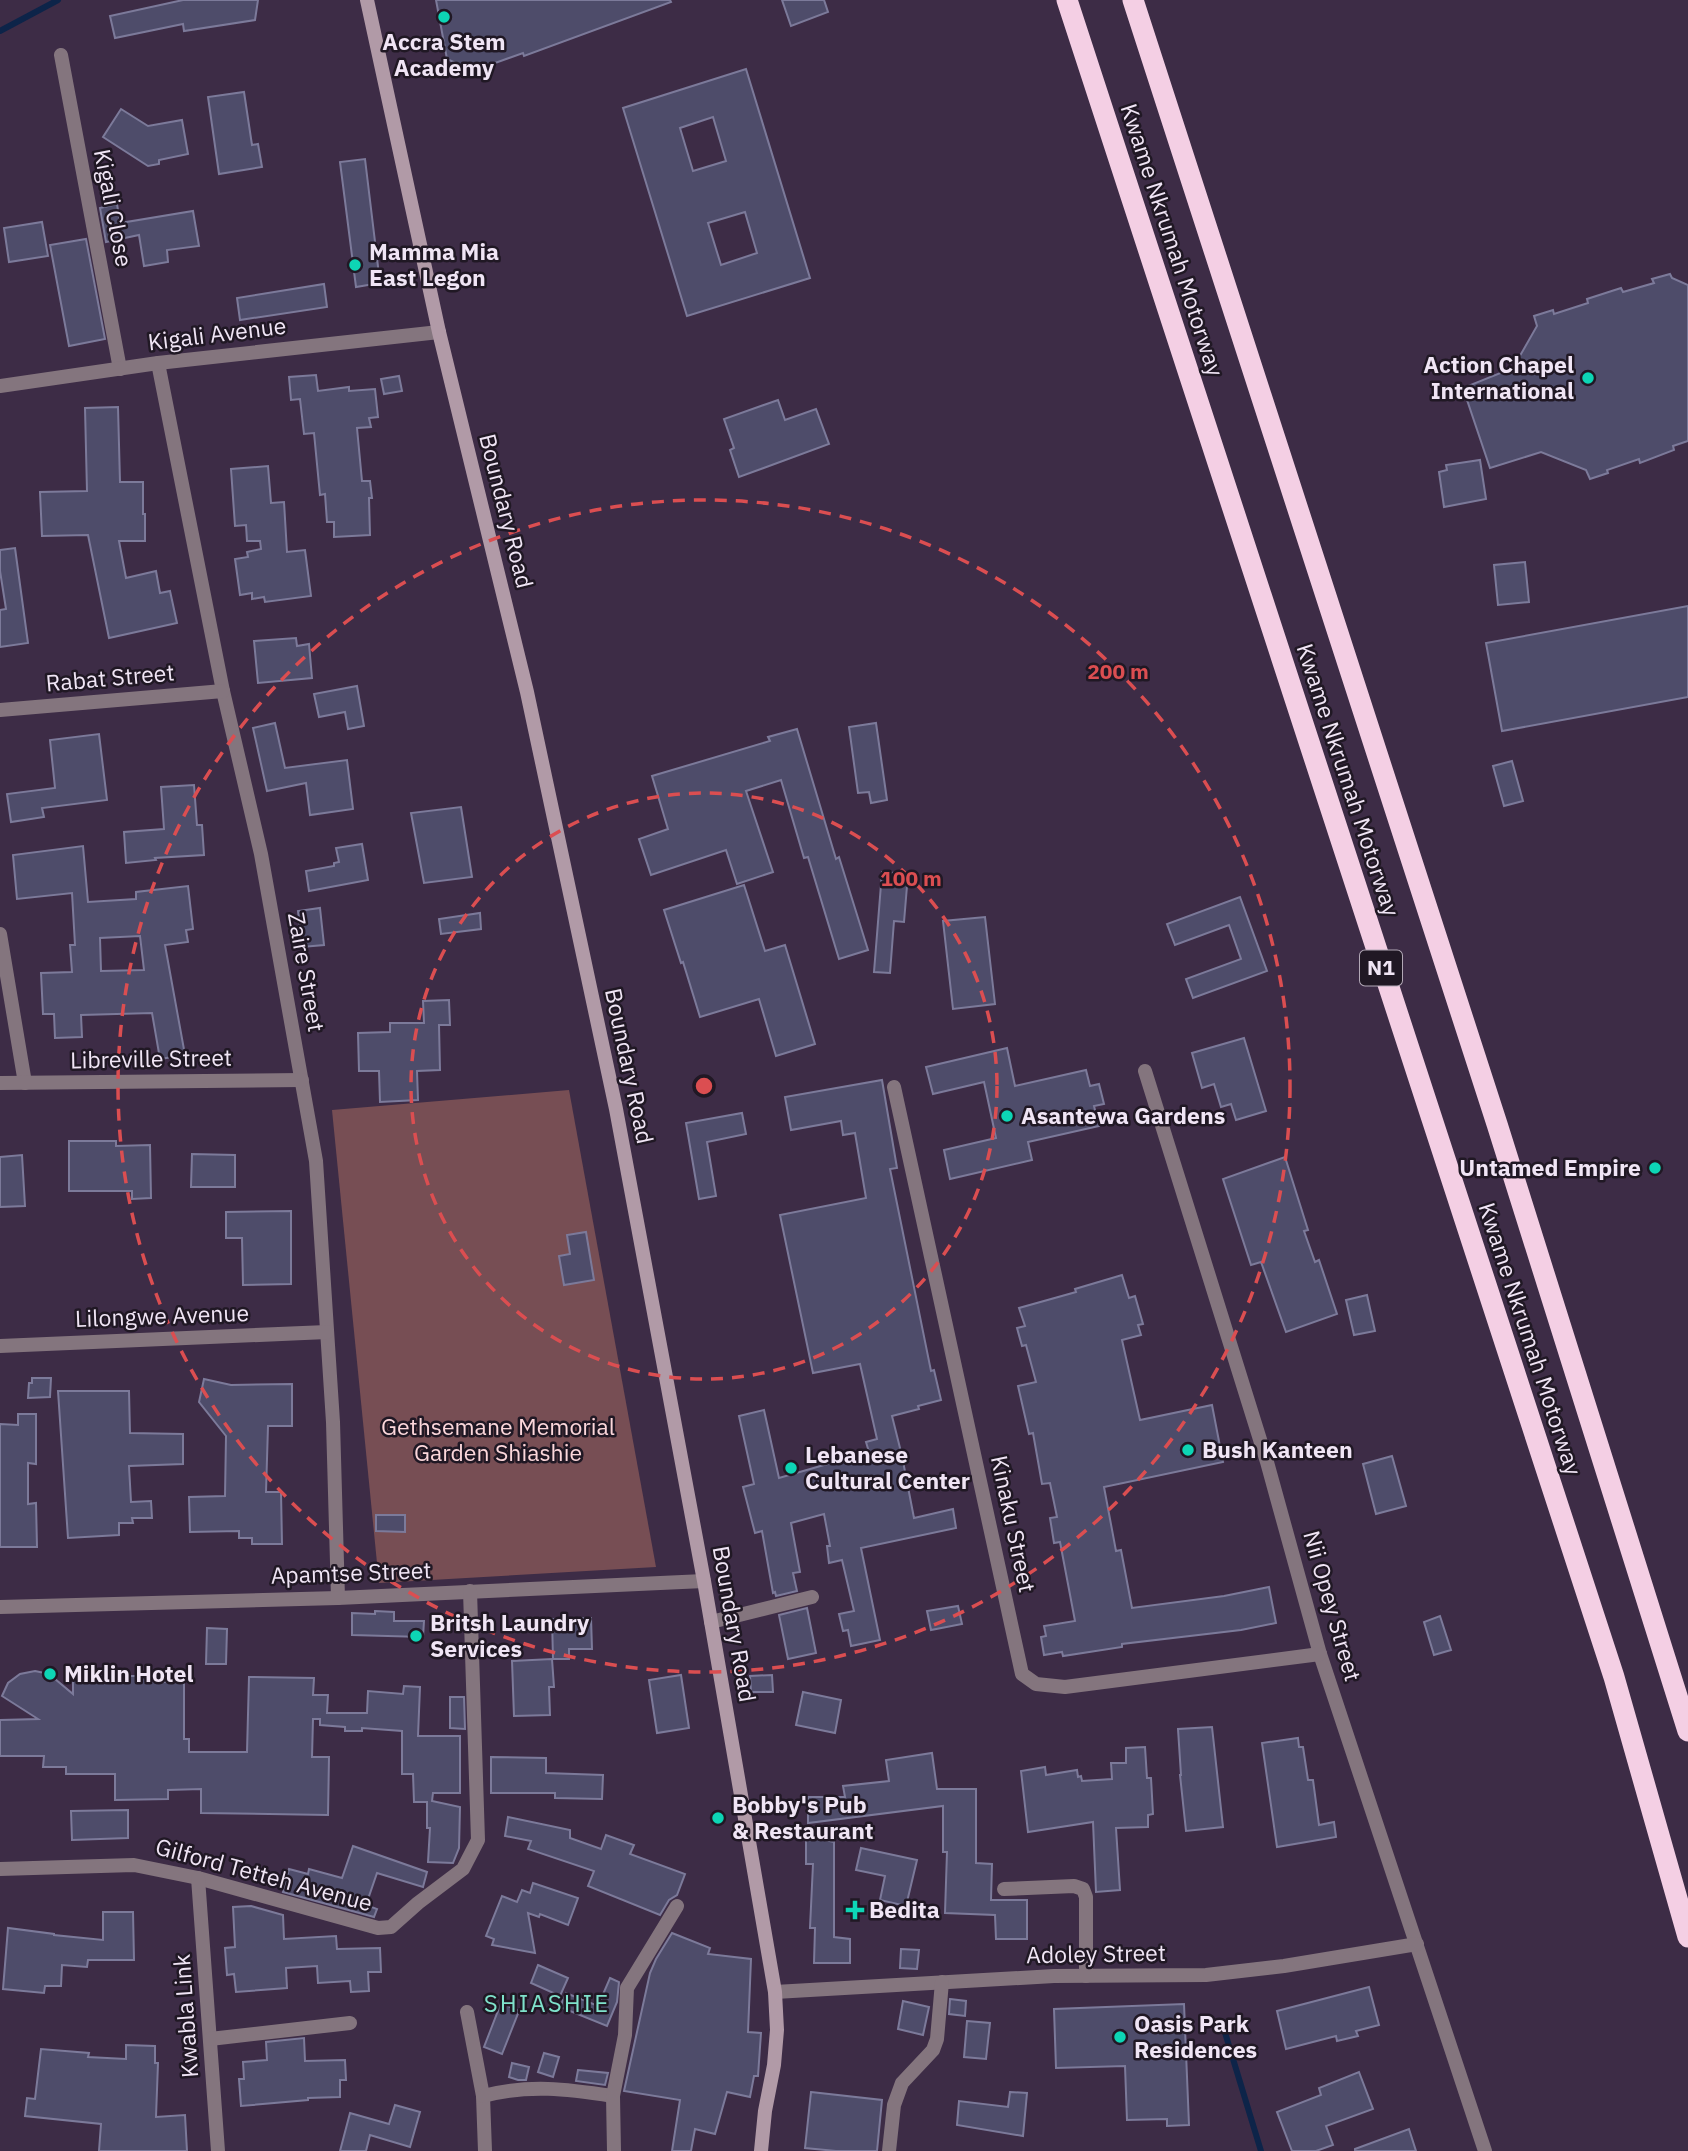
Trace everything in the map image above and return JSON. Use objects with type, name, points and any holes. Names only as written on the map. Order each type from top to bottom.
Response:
[{"type":"highway","name":"Kwame Nkrumah Motorway","points":[[1067,0],[1609,1664],[1688,1937]]},
{"type":"highway","name":"Kwame Nkrumah Motorway","points":[[1133,0],[1493,1111],[1688,1731]]},
{"type":"main road","name":"Boundary Road","points":[[367,0],[439,332],[527,692],[610,1083],[704,1581],[775,1992],[777,2030],[774,2065],[765,2110],[761,2151]]},
{"type":"street","name":"Kigali Close","points":[[61,55],[120,369]]},
{"type":"street","name":"Kigali Avenue","points":[[0,386],[158,363],[439,332]]},
{"type":"street","name":"Zaire Street","points":[[158,363],[223,691],[261,854],[316,1161],[333,1422],[338,1598]]},
{"type":"street","name":"Rabat Street","points":[[0,710],[223,691]]},
{"type":"street","points":[[0,934],[24,1083]]},
{"type":"street","name":"Nii Opey Street","points":[[1145,1071],[1267,1462],[1320,1654],[1485,2151]]},
{"type":"street","name":"Libreville Street","points":[[0,1083],[302,1080]]},
{"type":"street","name":"Kinaku Street","points":[[894,1087],[1022,1674],[1036,1684],[1065,1687],[1320,1654]]},
{"type":"street","name":"Lilongwe Avenue","points":[[0,1346],[327,1332]]},
{"type":"street","name":"Apamtse Street","points":[[0,1607],[338,1598],[704,1581]]},
{"type":"street","name":"Gilford Tetteh Avenue","points":[[0,1869],[134,1865],[198,1878],[368,1926],[391,1927],[463,1869],[478,1840],[470,1591]]},
{"type":"street","points":[[711,1622],[812,1597]]},
{"type":"street","name":"Kwabla Link","points":[[198,1878],[218,2151]]},
{"type":"street","points":[[1004,1889],[1074,1886],[1083,1889],[1086,1897],[1086,1976]]},
{"type":"street","points":[[614,2151],[613,2096],[625,2035],[627,1989],[677,1906]]},
{"type":"street","name":"Adoley Street","points":[[775,1992],[1086,1976],[1206,1975],[1284,1966],[1417,1944]]},
{"type":"street","points":[[889,2151],[894,2105],[902,2083],[933,2050],[937,2039],[942,1982]]},
{"type":"street","points":[[467,2012],[483,2096],[485,2151]]},
{"type":"street","points":[[210,2039],[350,2023]]},
{"type":"street","points":[[483,2096],[520,2088],[545,2087],[613,2096]]},
{"type":"green space","name":"Gethsemane Memorial Garden Shiashie","points":[[569,1090],[656,1567],[379,1583],[332,1110]]},
{"type":"building","points":[[183,0],[258,0],[255,20],[184,31],[183,24],[115,38],[110,16]]},
{"type":"building","name":"Accra Stem Academy","points":[[436,0],[671,2],[524,56],[523,53],[473,71],[447,59]]},
{"type":"building","points":[[782,0],[824,0],[828,12],[791,26]]},
{"type":"building","points":[[746,69],[810,278],[687,316],[623,108]],"holes":[[[713,117],[726,161],[693,171],[680,128]],[[745,212],[757,253],[721,265],[708,223]]]},
{"type":"building","points":[[244,92],[252,145],[258,144],[262,167],[219,174],[208,97]]},
{"type":"building","points":[[121,109],[148,126],[182,120],[188,154],[159,160],[159,164],[148,166],[103,137]]},
{"type":"building","points":[[365,159],[380,283],[356,287],[340,162]]},
{"type":"building","points":[[117,204],[120,223],[193,211],[199,246],[167,250],[168,262],[144,266],[139,235],[106,242],[100,208]]},
{"type":"building","points":[[42,222],[48,256],[9,262],[4,228]]},
{"type":"building","points":[[86,239],[105,339],[69,346],[50,245]]},
{"type":"building","name":"Action Chapel International","points":[[1670,274],[1672,278],[1688,285],[1688,441],[1673,446],[1674,450],[1640,463],[1639,459],[1607,470],[1608,473],[1590,479],[1586,470],[1541,452],[1490,468],[1463,388],[1513,368],[1537,326],[1534,316],[1553,310],[1554,314],[1588,303],[1587,299],[1621,288],[1623,292],[1654,283],[1652,279]]},
{"type":"building","points":[[324,284],[327,307],[240,320],[237,298]]},
{"type":"building","points":[[316,375],[318,391],[349,387],[349,391],[375,389],[378,417],[369,418],[371,427],[357,428],[362,481],[370,481],[370,535],[334,537],[334,522],[327,522],[325,494],[320,495],[314,433],[304,434],[300,399],[291,400],[289,377]]},
{"type":"building","points":[[399,376],[402,391],[384,394],[381,379]]},
{"type":"building","points":[[778,400],[785,420],[816,409],[829,444],[739,477],[730,450],[734,448],[724,419]]},
{"type":"building","points":[[118,407],[120,482],[143,482],[145,514],[145,541],[119,541],[126,578],[156,571],[160,593],[170,591],[177,623],[109,638],[88,535],[42,536],[40,492],[87,491],[85,408]]},
{"type":"building","points":[[1480,460],[1486,499],[1444,507],[1439,472],[1447,470],[1446,465]]},
{"type":"building","points":[[268,466],[271,503],[284,502],[287,552],[305,550],[311,596],[265,602],[264,597],[252,599],[252,593],[240,595],[235,559],[248,557],[247,552],[261,549],[260,541],[247,541],[246,525],[235,526],[231,469]]},
{"type":"building","points":[[15,548],[28,643],[0,647],[0,610],[6,609],[0,571],[0,550]]},
{"type":"building","points":[[1525,562],[1529,602],[1498,605],[1494,565]]},
{"type":"building","points":[[1688,606],[1688,697],[1502,731],[1486,643]]},
{"type":"building","points":[[296,638],[297,646],[309,644],[312,678],[258,683],[254,641]]},
{"type":"building","points":[[357,686],[364,726],[348,729],[345,712],[319,717],[314,694]]},
{"type":"building","points":[[275,723],[285,768],[347,760],[353,809],[310,815],[306,783],[267,791],[253,728]]},
{"type":"building","points":[[876,723],[887,800],[871,803],[869,792],[858,793],[849,727]]},
{"type":"building","points":[[797,729],[836,859],[839,857],[868,950],[839,959],[808,857],[804,858],[781,780],[746,791],[773,872],[737,884],[726,850],[651,875],[639,839],[668,829],[652,776],[770,741],[768,737]]},
{"type":"building","points":[[99,734],[107,800],[42,808],[44,817],[11,822],[7,794],[55,788],[50,740]]},
{"type":"building","points":[[1512,761],[1523,801],[1504,806],[1493,766]]},
{"type":"building","points":[[194,785],[197,825],[202,825],[204,855],[126,863],[124,832],[164,829],[161,787]]},
{"type":"building","points":[[461,807],[472,877],[424,883],[411,813]]},
{"type":"building","points":[[362,844],[368,880],[309,891],[306,871],[334,866],[334,863],[339,862],[336,848]]},
{"type":"building","points":[[83,846],[88,902],[136,899],[136,892],[188,886],[193,929],[186,930],[188,942],[165,945],[185,1055],[160,1059],[152,1013],[81,1015],[82,1037],[55,1038],[54,1014],[43,1014],[41,973],[72,972],[70,945],[75,945],[72,893],[17,899],[13,855]],"holes":[[[140,936],[144,970],[101,971],[100,938]]]},
{"type":"building","points":[[882,872],[908,874],[904,922],[894,921],[890,973],[874,972]]},
{"type":"building","points":[[744,885],[765,951],[785,945],[815,1044],[776,1056],[759,999],[700,1017],[664,910]]},
{"type":"building","points":[[1240,897],[1267,971],[1193,998],[1186,979],[1241,959],[1229,925],[1175,945],[1167,924]]},
{"type":"building","points":[[320,908],[324,945],[302,947],[298,911]]},
{"type":"building","points":[[480,913],[481,929],[441,934],[439,919]]},
{"type":"building","points":[[985,917],[995,1004],[953,1009],[943,921]]},
{"type":"building","points":[[449,1000],[450,1025],[439,1025],[440,1070],[417,1071],[418,1100],[380,1102],[379,1071],[359,1071],[358,1033],[390,1032],[390,1023],[424,1023],[423,1001]]},
{"type":"building","points":[[1244,1038],[1266,1111],[1236,1120],[1231,1104],[1221,1107],[1214,1084],[1202,1088],[1192,1053]]},
{"type":"building","points":[[1007,1048],[1015,1086],[1086,1070],[1090,1086],[1099,1084],[1104,1104],[1094,1106],[1099,1126],[1028,1142],[1032,1160],[950,1179],[944,1150],[996,1138],[984,1082],[933,1094],[926,1067]]},
{"type":"building","points":[[882,1080],[897,1168],[890,1169],[931,1371],[934,1370],[941,1400],[892,1416],[914,1518],[953,1509],[956,1528],[861,1548],[880,1640],[851,1646],[848,1630],[843,1631],[839,1614],[854,1611],[842,1560],[829,1563],[827,1546],[830,1546],[824,1514],[791,1523],[800,1572],[793,1573],[797,1591],[776,1596],[775,1592],[773,1593],[762,1531],[755,1533],[743,1487],[754,1484],[739,1416],[764,1410],[779,1478],[869,1452],[866,1442],[877,1439],[860,1364],[813,1373],[780,1215],[866,1198],[855,1133],[843,1135],[841,1121],[791,1130],[785,1097]]},
{"type":"building","points":[[742,1113],[746,1134],[707,1142],[716,1196],[699,1199],[686,1123]]},
{"type":"building","points":[[69,1141],[116,1141],[116,1146],[150,1145],[151,1198],[132,1199],[132,1191],[69,1191]]},
{"type":"building","points":[[192,1154],[235,1155],[235,1187],[191,1187]]},
{"type":"building","points":[[22,1155],[25,1206],[0,1207],[0,1157]]},
{"type":"building","points":[[1285,1157],[1308,1230],[1304,1231],[1315,1262],[1319,1260],[1337,1314],[1286,1332],[1261,1262],[1251,1265],[1223,1179]]},
{"type":"building","points":[[291,1211],[291,1284],[243,1285],[242,1238],[226,1238],[226,1212]]},
{"type":"building","points":[[586,1232],[594,1280],[564,1285],[559,1256],[570,1254],[567,1235]]},
{"type":"building","points":[[1122,1275],[1129,1298],[1135,1296],[1143,1324],[1138,1325],[1141,1335],[1122,1340],[1140,1420],[1212,1405],[1223,1462],[1104,1487],[1116,1551],[1121,1550],[1132,1608],[1269,1587],[1276,1623],[1241,1630],[1122,1644],[1122,1647],[1063,1656],[1062,1652],[1044,1655],[1041,1637],[1046,1636],[1044,1626],[1075,1621],[1060,1542],[1054,1543],[1050,1518],[1057,1517],[1050,1483],[1042,1484],[1033,1433],[1029,1434],[1018,1386],[1036,1382],[1026,1345],[1022,1346],[1017,1328],[1025,1326],[1019,1308],[1076,1292],[1075,1289]]},
{"type":"building","points":[[1367,1295],[1375,1331],[1354,1335],[1346,1300]]},
{"type":"building","points":[[32,1378],[51,1378],[50,1397],[28,1398]]},
{"type":"building","points":[[204,1379],[231,1385],[292,1384],[292,1426],[268,1426],[266,1492],[281,1492],[282,1544],[252,1544],[252,1538],[239,1538],[239,1531],[190,1532],[189,1497],[225,1496],[226,1436],[199,1402]]},
{"type":"building","points":[[58,1391],[129,1391],[130,1433],[183,1434],[183,1464],[129,1466],[131,1502],[151,1501],[152,1518],[132,1518],[133,1523],[119,1523],[119,1535],[68,1538]]},
{"type":"building","points":[[18,1414],[36,1414],[36,1464],[28,1463],[28,1504],[36,1503],[37,1547],[0,1547],[0,1424],[18,1425]]},
{"type":"building","points":[[1392,1456],[1406,1506],[1376,1514],[1363,1464]]},
{"type":"building","points":[[376,1515],[405,1515],[405,1532],[376,1531]]},
{"type":"building","points":[[958,1606],[962,1624],[931,1630],[927,1611]]},
{"type":"building","points":[[807,1608],[816,1653],[788,1659],[779,1615]]},
{"type":"building","points":[[375,1611],[394,1612],[394,1621],[424,1621],[423,1637],[352,1635],[352,1613],[375,1614]]},
{"type":"building","points":[[1440,1616],[1451,1650],[1434,1655],[1424,1622]]},
{"type":"building","points":[[591,1618],[592,1649],[569,1649],[569,1659],[553,1659],[552,1619]]},
{"type":"building","points":[[207,1628],[227,1629],[226,1664],[206,1664]]},
{"type":"building","points":[[552,1659],[554,1687],[549,1687],[550,1715],[514,1716],[512,1661]]},
{"type":"building","points":[[35,1671],[49,1674],[73,1694],[73,1676],[145,1676],[145,1682],[184,1682],[184,1739],[189,1739],[189,1752],[247,1752],[249,1677],[314,1678],[313,1695],[328,1695],[327,1713],[367,1713],[368,1691],[403,1694],[404,1686],[420,1687],[418,1736],[460,1736],[460,1793],[433,1793],[432,1801],[460,1807],[459,1848],[453,1863],[428,1862],[430,1828],[427,1828],[427,1802],[414,1802],[413,1774],[402,1774],[402,1731],[362,1728],[362,1731],[345,1731],[345,1727],[320,1725],[320,1719],[313,1719],[312,1757],[329,1757],[328,1815],[201,1813],[201,1789],[168,1790],[168,1799],[115,1800],[115,1774],[66,1774],[66,1767],[43,1767],[44,1756],[0,1756],[0,1720],[38,1719],[2,1696],[8,1683],[20,1674]]},
{"type":"building","points":[[681,1675],[689,1728],[657,1733],[649,1680]]},
{"type":"building","points":[[772,1675],[773,1692],[751,1692],[750,1676]]},
{"type":"building","points":[[803,1692],[841,1700],[835,1733],[796,1725]]},
{"type":"building","points":[[450,1697],[464,1697],[465,1729],[450,1728]]},
{"type":"building","points":[[1212,1727],[1223,1827],[1186,1831],[1178,1729]]},
{"type":"building","points":[[1298,1738],[1299,1747],[1303,1747],[1308,1780],[1313,1780],[1319,1825],[1334,1822],[1336,1837],[1277,1847],[1262,1743]]},
{"type":"building","points":[[1145,1747],[1147,1778],[1151,1778],[1153,1814],[1148,1815],[1148,1827],[1116,1828],[1120,1890],[1096,1892],[1093,1822],[1028,1832],[1021,1771],[1045,1767],[1046,1775],[1077,1770],[1082,1781],[1112,1779],[1111,1763],[1126,1763],[1126,1748]]},
{"type":"building","points":[[932,1753],[937,1789],[976,1789],[976,1863],[992,1864],[991,1900],[1027,1900],[1027,1939],[996,1939],[995,1915],[945,1913],[947,1852],[943,1852],[943,1806],[808,1823],[808,1797],[845,1797],[843,1786],[889,1781],[886,1760]]},
{"type":"building","points":[[491,1757],[546,1758],[546,1773],[603,1775],[602,1799],[555,1798],[555,1793],[491,1793]]},
{"type":"building","points":[[128,1810],[128,1838],[72,1840],[71,1811]]},
{"type":"building","points":[[508,1817],[570,1830],[570,1838],[601,1849],[606,1835],[634,1845],[630,1854],[685,1874],[677,1895],[669,1900],[660,1915],[588,1886],[594,1871],[528,1849],[531,1841],[505,1836]]},
{"type":"building","points":[[806,1836],[834,1842],[834,1937],[850,1939],[850,1963],[814,1963],[815,1928],[810,1928],[813,1864],[806,1864]]},
{"type":"building","points":[[353,1846],[427,1872],[423,1887],[377,1873],[366,1905],[377,1909],[374,1917],[283,1892],[289,1869],[308,1874],[309,1869],[342,1878]]},
{"type":"building","points":[[861,1848],[917,1860],[906,1906],[880,1900],[885,1876],[856,1870]]},
{"type":"building","points":[[533,1883],[578,1898],[568,1925],[540,1914],[539,1917],[528,1913],[535,1953],[492,1945],[494,1939],[486,1936],[502,1896],[517,1902],[522,1890],[530,1893]]},
{"type":"building","points":[[251,1906],[283,1915],[284,1939],[336,1936],[337,1949],[380,1948],[381,1972],[368,1972],[369,1991],[351,1992],[350,1981],[318,1983],[317,1966],[286,1968],[287,1988],[236,1992],[234,1974],[227,1975],[225,1948],[235,1947],[233,1907]]},
{"type":"building","points":[[103,1912],[133,1912],[134,1960],[88,1960],[87,1967],[62,1965],[61,1986],[45,1986],[44,1993],[3,1989],[8,1928],[103,1940]]},
{"type":"building","points":[[672,1933],[710,1948],[708,1954],[751,1959],[748,2032],[761,2033],[758,2076],[754,2076],[750,2097],[727,2092],[715,2134],[695,2129],[691,2151],[672,2151],[680,2100],[624,2091],[650,1973]]},
{"type":"building","points":[[901,1949],[919,1950],[917,1969],[900,1968]]},
{"type":"building","points":[[538,1965],[568,1978],[560,1996],[531,1983]]},
{"type":"building","points":[[610,1978],[619,1982],[617,2002],[607,2026],[560,2007],[566,1993],[598,2006]]},
{"type":"building","points":[[1369,1987],[1379,2025],[1356,2031],[1358,2036],[1337,2041],[1336,2036],[1286,2049],[1277,2011]]},
{"type":"building","points":[[950,1999],[966,2001],[965,2016],[949,2014]]},
{"type":"building","points":[[903,2001],[929,2007],[923,2035],[898,2029]]},
{"type":"building","points":[[501,2003],[519,2011],[502,2054],[484,2047]]},
{"type":"building","name":"Oasis Park Residences","points":[[1184,2004],[1189,2125],[1167,2126],[1167,2119],[1127,2120],[1125,2066],[1056,2068],[1054,2009]]},
{"type":"building","points":[[967,2021],[990,2023],[986,2059],[964,2057]]},
{"type":"building","points":[[304,2038],[305,2061],[345,2060],[346,2080],[340,2080],[340,2097],[241,2106],[239,2079],[244,2079],[243,2062],[267,2060],[266,2042]]},
{"type":"building","points":[[126,2045],[155,2046],[155,2063],[158,2063],[156,2117],[185,2115],[187,2151],[99,2151],[101,2124],[25,2116],[27,2098],[35,2099],[41,2049],[89,2053],[88,2057],[126,2059]]},
{"type":"building","points":[[544,2053],[559,2057],[553,2077],[538,2072]]},
{"type":"building","points":[[512,2063],[529,2067],[526,2080],[509,2077]]},
{"type":"building","points":[[578,2070],[608,2073],[605,2085],[576,2081]]},
{"type":"building","points":[[1359,2072],[1373,2109],[1326,2126],[1333,2145],[1316,2151],[1292,2151],[1277,2112],[1321,2095],[1319,2088]]},
{"type":"building","points":[[811,2092],[882,2100],[877,2151],[805,2148]]},
{"type":"building","points":[[1010,2092],[1027,2093],[1023,2136],[957,2125],[959,2101],[1008,2107]]},
{"type":"building","points":[[395,2105],[420,2112],[410,2147],[370,2135],[366,2151],[340,2151],[350,2113],[389,2124]]},
{"type":"building","points":[[1409,2129],[1416,2151],[1355,2151],[1355,2149]]},
{"type":"waterway","points":[[0,31],[58,0]]},
{"type":"waterway","points":[[1223,2026],[1261,2151]]},
{"type":"place","name":"Accra Stem Academy","points":[[444,17]]},
{"type":"place","name":"Mamma Mia East Legon","points":[[355,265]]},
{"type":"place","name":"Action Chapel International","points":[[1588,378]]},
{"type":"place","name":"Asantewa Gardens","points":[[1007,1116]]},
{"type":"place","name":"Untamed Empire","points":[[1655,1168]]},
{"type":"place","name":"Bush Kanteen","points":[[1188,1450]]},
{"type":"place","name":"Lebanese Cultural Center","points":[[791,1468]]},
{"type":"place","name":"Britsh Laundry Services","points":[[416,1636]]},
{"type":"place","name":"Miklin Hotel","points":[[50,1674]]},
{"type":"place","name":"Bobby's Pub & Restaurant","points":[[718,1818]]},
{"type":"place","name":"Bedita","points":[[855,1910]]},
{"type":"place","name":"Oasis Park Residences","points":[[1120,2037]]},
{"type":"district","name":"SHIASHIE","points":[[547,2004]]}]
